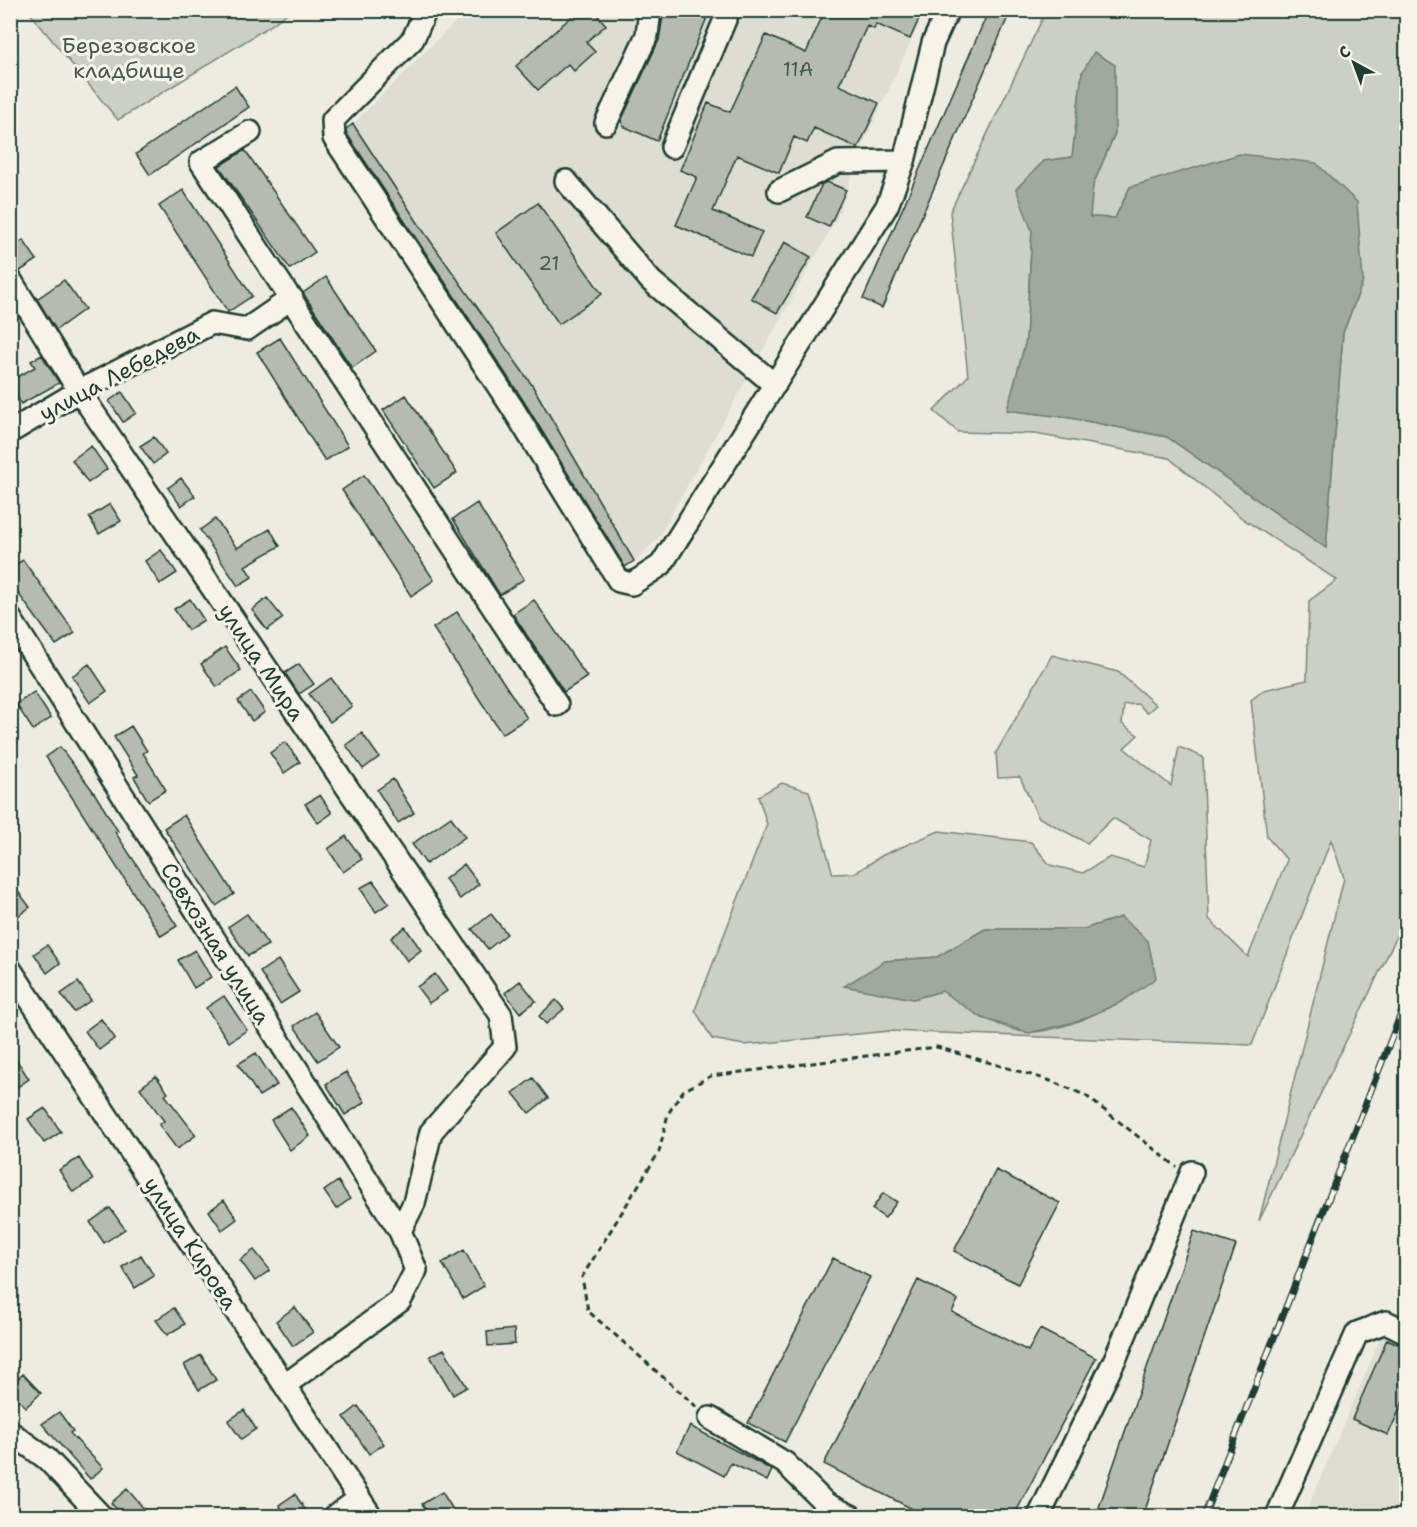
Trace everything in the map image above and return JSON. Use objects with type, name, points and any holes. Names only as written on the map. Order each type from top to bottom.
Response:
[{"type":"street","points":[[426,10],[413,39],[333,120],[334,138],[512,406],[619,581],[632,585],[661,565],[887,206],[904,161],[933,43],[948,10]]},
{"type":"street","points":[[606,123],[647,35],[650,10]]},
{"type":"street","points":[[672,147],[729,10]]},
{"type":"street","points":[[250,132],[201,162],[557,705]]},
{"type":"street","points":[[779,191],[838,162],[904,161]]},
{"type":"street","points":[[566,181],[651,281],[775,385]]},
{"type":"street","name":"улица Мира","points":[[10,279],[79,391],[501,1015],[505,1047],[431,1132],[414,1203],[400,1231]]},
{"type":"street","name":"улица Лебедева","points":[[10,432],[79,391],[212,323],[246,329],[292,298]]},
{"type":"street","name":"Совхозная улица","points":[[10,618],[400,1231],[416,1270],[400,1301],[285,1385]]},
{"type":"street","name":"улица Кирова","points":[[10,969],[365,1508]]},
{"type":"street","points":[[1039,1516],[1116,1357],[1192,1172]]},
{"type":"street","points":[[1277,1516],[1357,1334],[1386,1322],[1407,1332]]},
{"type":"street","points":[[710,1418],[785,1463],[826,1504],[851,1516]]},
{"type":"street","points":[[10,1432],[47,1459],[101,1516]]},
{"type":"street","points":[[335,1516],[365,1508]]},
{"type":"path","points":[[710,1418],[588,1311],[582,1277],[659,1152],[668,1114],[683,1091],[711,1076],[937,1047],[1048,1080],[1085,1095],[1172,1166],[1192,1172]]},
{"type":"shaded area","points":[[466,11],[925,11],[861,149],[838,216],[657,540],[634,561],[532,385],[422,229],[353,124]]},
{"type":"shaded area","points":[[1094,52],[1115,65],[1115,133],[1093,185],[1090,217],[1115,218],[1130,187],[1240,154],[1316,163],[1357,202],[1363,281],[1343,333],[1326,548],[1167,437],[1071,418],[1007,410],[1026,340],[1032,231],[1016,189],[1044,161],[1072,157],[1082,73]]},
{"type":"shaded area","points":[[1121,917],[1148,941],[1156,978],[1123,1001],[1079,1021],[1029,1033],[982,1018],[942,991],[913,999],[844,986],[885,961],[937,957],[985,929],[1084,929]]},
{"type":"shaded area","points":[[1384,1330],[1406,1343],[1406,1516],[1304,1516]]},
{"type":"green space","name":"Березовское кладбище","points":[[28,11],[290,11],[270,26],[118,120]]},
{"type":"green space","points":[[1046,11],[1406,11],[1406,917],[1259,1221],[1344,878],[1331,840],[1252,1045],[889,1031],[744,1045],[712,1039],[695,1010],[767,824],[758,796],[782,783],[809,791],[833,874],[855,873],[883,855],[939,831],[1031,842],[1050,865],[1083,873],[1110,857],[1144,867],[1151,840],[1113,818],[1087,843],[1038,817],[1020,777],[998,778],[996,753],[1052,655],[1118,672],[1156,705],[1147,713],[1138,704],[1124,705],[1122,724],[1138,735],[1124,748],[1171,786],[1179,747],[1203,757],[1209,919],[1248,957],[1287,860],[1267,837],[1251,700],[1264,690],[1307,680],[1309,601],[1337,580],[1243,519],[1169,458],[1035,434],[958,432],[934,411],[968,376],[950,212]],"holes":[[[1082,73],[1115,133],[1093,185],[1089,217],[1115,218],[1130,187],[1148,182],[1363,281],[1343,333],[1326,548],[1167,437],[1071,418],[1008,410],[1026,340],[1032,230],[1044,161],[1072,157]],[[1121,917],[1123,1001],[1078,1021],[1053,1029],[1030,1032],[1008,1028],[972,1010],[942,991],[913,999],[885,961],[937,957],[985,929],[1084,929]]]},
{"type":"building","points":[[579,10],[593,10],[606,25],[586,42],[595,52],[574,71],[568,64],[538,90],[516,66]]},
{"type":"building","points":[[664,10],[710,10],[657,141],[623,126],[622,119],[659,40]]},
{"type":"building","points":[[825,10],[923,10],[910,39],[876,24],[874,29],[867,26],[839,85],[879,103],[858,148],[814,128],[807,143],[794,137],[779,173],[737,155],[713,211],[762,232],[751,257],[676,225],[697,177],[680,170],[708,103],[730,112],[766,35],[806,53]]},
{"type":"building","points":[[989,10],[1011,10],[882,308],[863,299]]},
{"type":"building","points":[[235,86],[249,107],[150,175],[136,154]]},
{"type":"building","points":[[353,124],[422,229],[532,385],[634,561],[625,567],[523,400],[347,134],[346,129]]},
{"type":"building","points":[[245,150],[315,252],[290,269],[219,166]]},
{"type":"building","points":[[827,182],[846,190],[829,227],[807,217],[822,184]]},
{"type":"building","points":[[183,190],[252,296],[228,312],[159,206]]},
{"type":"building","points":[[538,203],[602,294],[559,324],[496,233]]},
{"type":"building","points":[[23,240],[37,260],[20,271],[10,263],[10,249]]},
{"type":"building","points":[[785,242],[811,257],[777,313],[751,298]]},
{"type":"building","points":[[326,277],[376,351],[352,368],[303,293]]},
{"type":"building","points":[[64,280],[85,309],[56,330],[37,299]]},
{"type":"building","points":[[280,338],[348,446],[325,461],[257,352]]},
{"type":"building","points":[[42,355],[59,383],[21,404],[10,381],[35,367],[31,361]]},
{"type":"building","points":[[122,392],[136,413],[123,422],[109,401]]},
{"type":"building","points":[[406,395],[457,473],[434,488],[383,410]]},
{"type":"building","points":[[154,437],[166,454],[153,464],[140,446]]},
{"type":"building","points":[[91,446],[107,469],[88,483],[72,460]]},
{"type":"building","points":[[364,475],[434,580],[411,596],[342,490]]},
{"type":"building","points":[[181,478],[195,496],[181,506],[168,488]]},
{"type":"building","points":[[477,503],[524,579],[500,595],[453,519]]},
{"type":"building","points":[[110,504],[121,521],[99,534],[89,517]]},
{"type":"building","points":[[215,519],[237,548],[270,529],[280,546],[245,566],[252,577],[238,586],[200,530]]},
{"type":"building","points":[[161,550],[177,573],[160,584],[145,561]]},
{"type":"building","points":[[23,560],[75,633],[56,645],[10,582],[10,568]]},
{"type":"building","points":[[267,598],[283,618],[267,630],[252,610]]},
{"type":"building","points":[[190,599],[204,620],[188,630],[174,609]]},
{"type":"building","points":[[534,600],[587,677],[564,692],[513,614]]},
{"type":"building","points":[[457,612],[527,718],[502,734],[433,628]]},
{"type":"building","points":[[225,647],[241,670],[217,687],[201,664]]},
{"type":"building","points":[[89,664],[107,691],[90,703],[72,676]]},
{"type":"building","points":[[299,664],[314,684],[299,694],[285,673]]},
{"type":"building","points":[[331,678],[352,706],[330,722],[309,694]]},
{"type":"building","points":[[34,692],[51,718],[33,730],[16,704]]},
{"type":"building","points":[[251,692],[265,712],[252,721],[238,701]]},
{"type":"building","points":[[131,726],[147,751],[143,753],[166,790],[148,801],[134,777],[138,775],[114,737]]},
{"type":"building","points":[[362,733],[379,757],[363,769],[346,745]]},
{"type":"building","points":[[285,742],[300,762],[284,773],[270,753]]},
{"type":"building","points":[[60,747],[93,791],[118,831],[115,832],[177,926],[161,936],[46,757]]},
{"type":"building","points":[[393,779],[414,813],[398,823],[377,790]]},
{"type":"building","points":[[320,795],[332,813],[318,823],[305,804]]},
{"type":"building","points":[[184,815],[234,894],[216,906],[164,828]]},
{"type":"building","points":[[451,817],[465,837],[426,864],[412,844]]},
{"type":"building","points":[[346,836],[362,859],[343,872],[328,849]]},
{"type":"building","points":[[464,864],[479,884],[460,899],[445,879]]},
{"type":"building","points":[[10,881],[30,907],[10,922]]},
{"type":"building","points":[[373,881],[389,903],[376,912],[360,888]]},
{"type":"building","points":[[247,914],[268,945],[248,956],[228,927]]},
{"type":"building","points":[[491,914],[507,934],[488,949],[472,929]]},
{"type":"building","points":[[405,927],[421,950],[407,961],[391,938]]},
{"type":"building","points":[[47,945],[60,963],[47,973],[34,954]]},
{"type":"building","points":[[195,950],[211,977],[194,988],[178,960]]},
{"type":"building","points":[[278,960],[299,992],[280,1004],[260,972]]},
{"type":"building","points":[[435,974],[447,991],[429,1003],[417,987]]},
{"type":"building","points":[[520,981],[536,1001],[520,1013],[505,993]]},
{"type":"building","points":[[78,982],[91,1000],[74,1012],[61,994]]},
{"type":"building","points":[[224,996],[247,1030],[229,1042],[206,1008]]},
{"type":"building","points":[[556,1000],[564,1009],[546,1024],[539,1016]]},
{"type":"building","points":[[315,1012],[339,1047],[318,1061],[294,1026]]},
{"type":"building","points":[[101,1019],[115,1038],[99,1050],[85,1031]]},
{"type":"building","points":[[10,1050],[29,1079],[10,1092]]},
{"type":"building","points":[[256,1053],[277,1085],[259,1096],[238,1064]]},
{"type":"building","points":[[346,1072],[365,1102],[345,1115],[326,1084]]},
{"type":"building","points":[[156,1076],[168,1093],[165,1095],[196,1135],[177,1149],[159,1125],[164,1121],[140,1088]]},
{"type":"building","points":[[533,1078],[548,1098],[529,1113],[513,1093]]},
{"type":"building","points":[[291,1107],[310,1136],[290,1150],[271,1120]]},
{"type":"building","points":[[45,1108],[61,1132],[44,1143],[28,1119]]},
{"type":"building","points":[[79,1158],[93,1180],[73,1192],[59,1170]]},
{"type":"building","points":[[996,1170],[1060,1203],[1018,1284],[954,1251]]},
{"type":"building","points":[[338,1181],[350,1199],[336,1209],[324,1191]]},
{"type":"building","points":[[883,1193],[897,1202],[885,1218],[872,1209]]},
{"type":"building","points":[[224,1200],[237,1219],[222,1230],[209,1211]]},
{"type":"building","points":[[110,1208],[125,1229],[104,1243],[90,1222]]},
{"type":"building","points":[[1194,1231],[1236,1245],[1143,1516],[1096,1516]]},
{"type":"building","points":[[254,1250],[270,1270],[255,1281],[240,1260]]},
{"type":"building","points":[[464,1250],[484,1286],[463,1299],[442,1263]]},
{"type":"building","points":[[141,1255],[154,1276],[135,1288],[122,1267]]},
{"type":"building","points":[[833,1258],[870,1277],[785,1442],[748,1423]]},
{"type":"building","points":[[918,1280],[958,1300],[952,1312],[1028,1351],[1040,1329],[1096,1358],[1014,1516],[926,1516],[824,1464]]},
{"type":"building","points":[[295,1307],[313,1332],[293,1346],[276,1321]]},
{"type":"building","points":[[174,1308],[185,1324],[167,1335],[156,1320]]},
{"type":"building","points":[[514,1329],[515,1344],[488,1346],[487,1332]]},
{"type":"building","points":[[1387,1339],[1407,1348],[1407,1393],[1388,1435],[1352,1419]]},
{"type":"building","points":[[444,1349],[467,1387],[453,1395],[430,1356]]},
{"type":"building","points":[[201,1355],[216,1380],[199,1390],[184,1365]]},
{"type":"building","points":[[23,1374],[41,1393],[26,1407],[10,1391],[10,1386]]},
{"type":"building","points":[[358,1406],[384,1444],[369,1454],[344,1417]]},
{"type":"building","points":[[244,1410],[256,1429],[241,1439],[228,1421]]},
{"type":"building","points":[[59,1412],[73,1431],[70,1433],[103,1468],[90,1479],[42,1424]]},
{"type":"building","points":[[690,1426],[772,1470],[767,1481],[731,1463],[724,1476],[677,1451]]},
{"type":"building","points":[[127,1489],[146,1511],[139,1516],[123,1516],[111,1503]]},
{"type":"building","points":[[442,1492],[457,1516],[430,1516],[422,1504]]},
{"type":"building","points":[[295,1494],[309,1516],[287,1516],[279,1505]]},
{"type":"railway","points":[[1204,1516],[1406,1001]]}]
